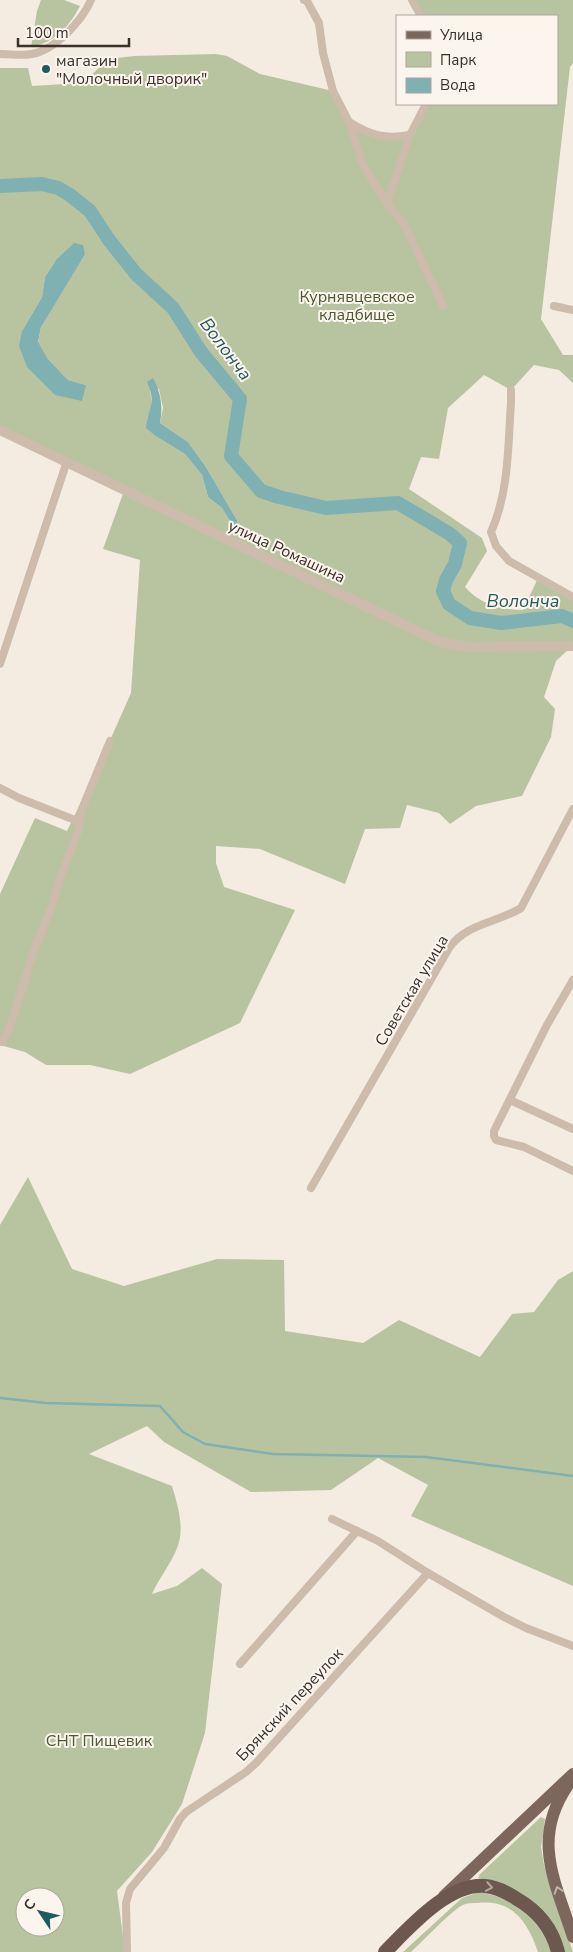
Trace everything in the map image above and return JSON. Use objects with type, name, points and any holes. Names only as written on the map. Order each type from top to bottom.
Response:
[{"type":"highway","points":[[380,1952],[429,1910],[467,1888],[484,1886],[496,1888],[523,1902],[537,1913],[552,1934],[558,1952]]},
{"type":"highway","points":[[385,1952],[408,1929]]},
{"type":"main road","points":[[429,1910],[573,1776]]},
{"type":"main road","points":[[573,1776],[557,1804],[547,1842],[550,1864],[573,1937]]},
{"type":"street","points":[[0,54],[31,54],[48,48],[61,39],[91,0]]},
{"type":"street","points":[[304,0],[319,23],[323,53],[333,91],[349,122],[363,165],[386,204],[404,224],[443,306]]},
{"type":"street","points":[[412,0],[420,15]]},
{"type":"street","points":[[386,204],[410,135],[425,105]]},
{"type":"street","points":[[349,122],[366,132],[394,138],[410,135]]},
{"type":"street","points":[[554,306],[573,310]]},
{"type":"street","points":[[510,390],[507,474],[500,513],[491,532],[496,546],[509,560],[573,597]]},
{"type":"street","name":"улица Ромашина","points":[[0,430],[67,461],[124,491],[348,596],[440,642],[468,647],[573,646]]},
{"type":"street","points":[[0,664],[67,461]]},
{"type":"street","points":[[2,1042],[8,1032],[35,948],[52,905],[80,822],[82,809],[110,742]]},
{"type":"street","points":[[0,788],[19,798],[80,822]]},
{"type":"street","name":"Советская улица","points":[[311,1188],[449,948],[465,932],[521,908],[573,809]]},
{"type":"street","points":[[573,980],[569,995],[547,1025],[494,1136],[496,1140],[524,1147],[573,1171]]},
{"type":"street","points":[[510,1100],[573,1129]]},
{"type":"street","points":[[332,1519],[378,1541],[428,1573],[526,1628],[573,1646]]},
{"type":"street","points":[[240,1664],[357,1531]]},
{"type":"street","name":"Брянский переулок","points":[[127,1952],[128,1894],[135,1882],[164,1848],[180,1819],[186,1812],[246,1772],[256,1763],[428,1573]]},
{"type":"green space","points":[[41,0],[64,0],[80,6],[71,21],[60,33],[40,45],[31,47],[37,11]]},
{"type":"green space","name":"Курнявцевское кладбище","points":[[412,0],[573,0],[573,63],[570,67],[541,319],[563,355],[573,355],[573,383],[559,370],[534,365],[511,390],[484,375],[448,408],[439,459],[421,457],[409,489],[482,538],[487,551],[465,587],[477,598],[498,607],[523,610],[538,578],[573,597],[573,645],[556,661],[544,697],[555,709],[551,737],[522,796],[476,806],[450,824],[439,813],[407,805],[400,828],[365,829],[345,884],[260,849],[216,846],[216,863],[224,887],[295,910],[240,1023],[130,1074],[90,1065],[46,1065],[25,1052],[0,1045],[0,894],[35,818],[67,831],[131,693],[140,560],[103,549],[124,491],[0,430],[0,68],[28,68],[32,86],[82,83],[109,59],[134,56],[216,54],[227,56],[260,74],[333,91],[349,122],[366,133],[410,135],[425,105],[558,105],[558,15],[420,15]],"holes":[[[56,260],[51,309],[41,327],[38,343],[48,359],[68,380],[86,385],[55,395],[22,331],[42,297],[45,277]],[[150,389],[159,389],[163,408],[160,423],[188,442],[206,467],[238,522],[234,526],[222,508],[208,497],[202,475],[185,454],[157,437],[147,420],[152,406]]]},
{"type":"green space","name":"СНТ Пищевик","points":[[28,1177],[72,1269],[124,1286],[217,1259],[284,1260],[285,1331],[363,1343],[399,1320],[480,1357],[512,1314],[534,1312],[558,1280],[573,1271],[573,1586],[411,1516],[428,1485],[378,1458],[331,1490],[251,1492],[164,1442],[147,1426],[89,1454],[172,1486],[180,1517],[179,1541],[172,1560],[152,1594],[177,1586],[202,1568],[222,1584],[205,1733],[182,1804],[152,1852],[117,1891],[125,1952],[0,1952],[0,1225]]},
{"type":"green space","points":[[541,1817],[545,1819],[541,1847],[544,1865],[573,1952],[564,1952],[562,1945],[488,1880],[478,1878]]},
{"type":"green space","points":[[479,1892],[497,1896],[521,1908],[543,1929],[553,1952],[538,1952],[524,1923],[510,1909],[490,1903],[470,1903],[458,1908],[411,1952],[403,1952],[462,1898]]},
{"type":"water","points":[[74,243],[83,245],[85,254],[41,327],[38,342],[48,359],[68,380],[86,385],[82,401],[55,395],[27,367],[19,346],[22,331],[42,297],[45,277],[56,260]]},
{"type":"water","points":[[153,378],[161,400],[160,423],[188,442],[206,467],[238,522],[234,527],[222,508],[208,497],[202,475],[185,454],[146,428],[152,401],[147,382]]},
{"type":"waterway","name":"Волонча","points":[[0,186],[42,184],[58,188],[90,211],[109,240],[136,274],[173,308],[201,352],[240,399],[231,456],[261,491],[326,508],[398,503],[450,534],[460,543],[455,564],[446,580],[443,591],[449,604],[470,618],[501,623],[562,616],[573,621]]},
{"type":"waterway","points":[[0,1398],[46,1403],[160,1406],[183,1432],[205,1444],[273,1454],[426,1457],[573,1476]]},
{"type":"place","name":"магазин \"Молочный дворик\"","points":[[46,69]]}]
